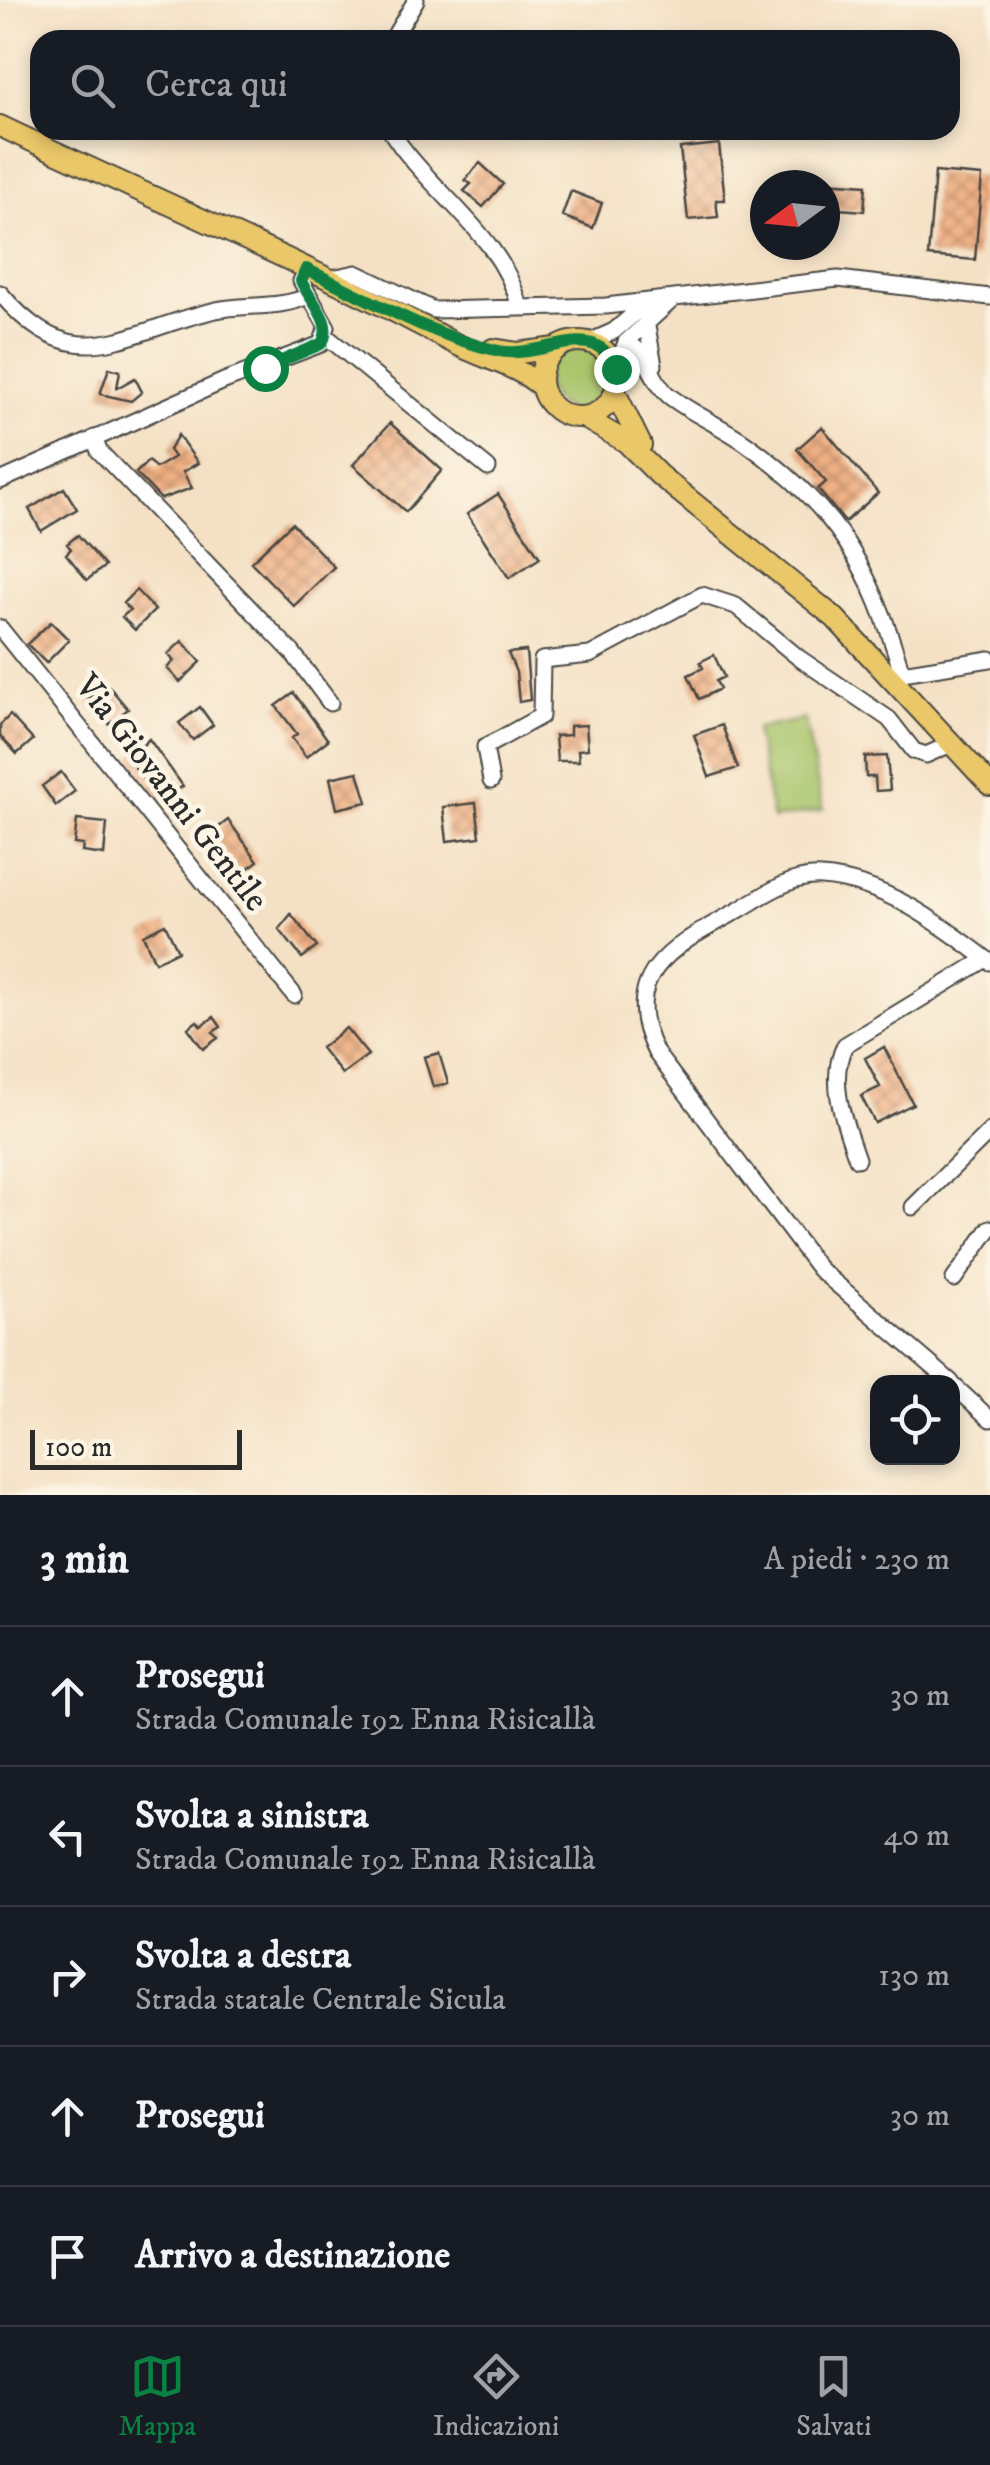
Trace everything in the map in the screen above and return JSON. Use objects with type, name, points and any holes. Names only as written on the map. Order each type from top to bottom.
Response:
[{"type":"main road","points":[[0,126],[327,279],[458,346],[520,371],[542,387],[561,413],[582,417],[613,432],[659,475],[835,618],[898,678],[990,785]]},
{"type":"main road","points":[[424,326],[497,350],[538,353],[589,342],[603,349],[616,369],[615,392],[642,446],[694,500]]},
{"type":"main road","points":[[542,387],[543,366],[556,348]]},
{"type":"main road","points":[[582,417],[602,410],[615,392]]},
{"type":"street","points":[[398,30],[416,0]]},
{"type":"street","points":[[398,140],[497,257],[516,290],[520,308]]},
{"type":"street","points":[[0,481],[321,344],[328,327],[301,281],[306,269]]},
{"type":"street","points":[[327,279],[356,273],[434,310],[676,298],[838,279],[990,297]]},
{"type":"street","points":[[0,293],[43,335],[100,344],[192,316],[308,296]]},
{"type":"street","points":[[616,369],[626,342],[676,298]]},
{"type":"street","points":[[589,342],[614,331],[649,300]]},
{"type":"street","points":[[646,321],[664,392]]},
{"type":"street","points":[[327,336],[488,468]]},
{"type":"street","points":[[626,342],[643,355],[664,392],[768,460],[834,524],[858,554],[877,594],[898,678],[990,659]]},
{"type":"street","points":[[94,438],[99,450],[292,652],[330,703]]},
{"type":"street","points":[[491,781],[486,747],[541,716],[542,660],[590,655],[702,594],[736,606],[799,658],[889,719],[914,751],[926,755],[951,744]]},
{"type":"street","name":"Via Giovanni Gentile","points":[[0,628],[294,994]]},
{"type":"street","points":[[857,1158],[840,1102],[840,1057],[845,1046],[988,961],[916,910],[840,880],[805,877],[780,887],[671,949],[650,978],[642,1022],[656,1053],[818,1270],[943,1375]]},
{"type":"street","points":[[912,1206],[990,1131]]},
{"type":"street","points":[[954,1279],[990,1228]]},
{"type":"street","points":[[960,1391],[990,1419]]},
{"type":"green space","points":[[578,347],[601,356],[610,379],[601,402],[578,411],[555,402],[546,379],[555,356]]},
{"type":"green space","points":[[805,719],[823,810],[773,819],[755,729]]},
{"type":"building","points":[[719,144],[725,200],[716,200],[718,217],[688,220],[680,148]]},
{"type":"building","points":[[480,163],[503,184],[483,207],[464,191],[471,184],[465,180]]},
{"type":"building","points":[[935,172],[982,176],[975,260],[928,256]]},
{"type":"building","points":[[840,183],[866,185],[864,211],[840,209]]},
{"type":"building","points":[[571,191],[602,203],[593,228],[562,216]]},
{"type":"building","points":[[109,368],[120,371],[117,388],[135,378],[142,392],[131,401],[100,394]]},
{"type":"building","points":[[390,423],[442,470],[406,512],[353,465]]},
{"type":"building","points":[[822,427],[878,493],[845,522],[818,489],[826,482],[797,449]]},
{"type":"building","points":[[178,435],[198,463],[183,472],[192,488],[161,499],[136,473],[148,461],[156,468],[174,457],[169,450]]},
{"type":"building","points":[[64,488],[77,509],[41,531],[29,509]]},
{"type":"building","points":[[498,494],[540,558],[509,578],[467,514]]},
{"type":"building","points":[[292,523],[334,567],[294,606],[251,562]]},
{"type":"building","points":[[78,535],[105,566],[87,580],[66,554],[71,549],[67,544]]},
{"type":"building","points":[[136,590],[155,610],[135,630],[122,617],[130,610],[123,603]]},
{"type":"building","points":[[51,622],[69,640],[46,663],[27,644]]},
{"type":"building","points":[[182,641],[201,662],[180,682],[167,668],[174,661],[168,654]]},
{"type":"building","points":[[526,651],[530,700],[519,702],[516,672],[508,653]]},
{"type":"building","points":[[714,655],[724,677],[716,681],[720,689],[699,699],[688,675],[703,668],[700,662]]},
{"type":"building","points":[[106,683],[128,709],[109,724],[88,699]]},
{"type":"building","points":[[294,693],[328,740],[306,757],[292,738],[297,734],[276,706]]},
{"type":"building","points":[[200,707],[213,725],[193,740],[179,723]]},
{"type":"building","points":[[10,715],[33,740],[17,754],[0,736],[0,725]]},
{"type":"building","points":[[586,725],[588,749],[578,750],[579,761],[557,761],[555,736],[570,735],[570,726]]},
{"type":"building","points":[[722,725],[738,768],[709,777],[694,735]]},
{"type":"building","points":[[149,739],[183,786],[166,798],[158,799],[129,759]]},
{"type":"building","points":[[887,756],[890,790],[876,791],[875,777],[866,777],[865,757]]},
{"type":"building","points":[[61,772],[75,791],[56,806],[42,786]]},
{"type":"building","points":[[358,772],[367,802],[337,809],[330,778]]},
{"type":"building","points":[[476,803],[480,837],[447,841],[443,807]]},
{"type":"building","points":[[77,820],[107,823],[104,855],[82,852],[83,845],[74,844]]},
{"type":"building","points":[[228,820],[258,861],[240,874],[210,834]]},
{"type":"building","points":[[291,914],[317,947],[302,958],[279,929]]},
{"type":"building","points":[[165,924],[178,951],[155,962],[143,935]]},
{"type":"building","points":[[214,1017],[221,1027],[213,1032],[218,1038],[203,1049],[188,1028],[197,1021],[201,1026]]},
{"type":"building","points":[[346,1028],[368,1055],[342,1074],[321,1048]]},
{"type":"building","points":[[884,1047],[913,1104],[875,1123],[861,1096],[880,1087],[865,1058]]},
{"type":"building","points":[[439,1053],[448,1083],[433,1087],[424,1057]]},
{"type":"route","points":[[265,368],[321,344],[327,336],[328,327],[301,281],[306,269],[424,326],[497,350],[538,353],[578,340],[603,349],[616,369]]}]
